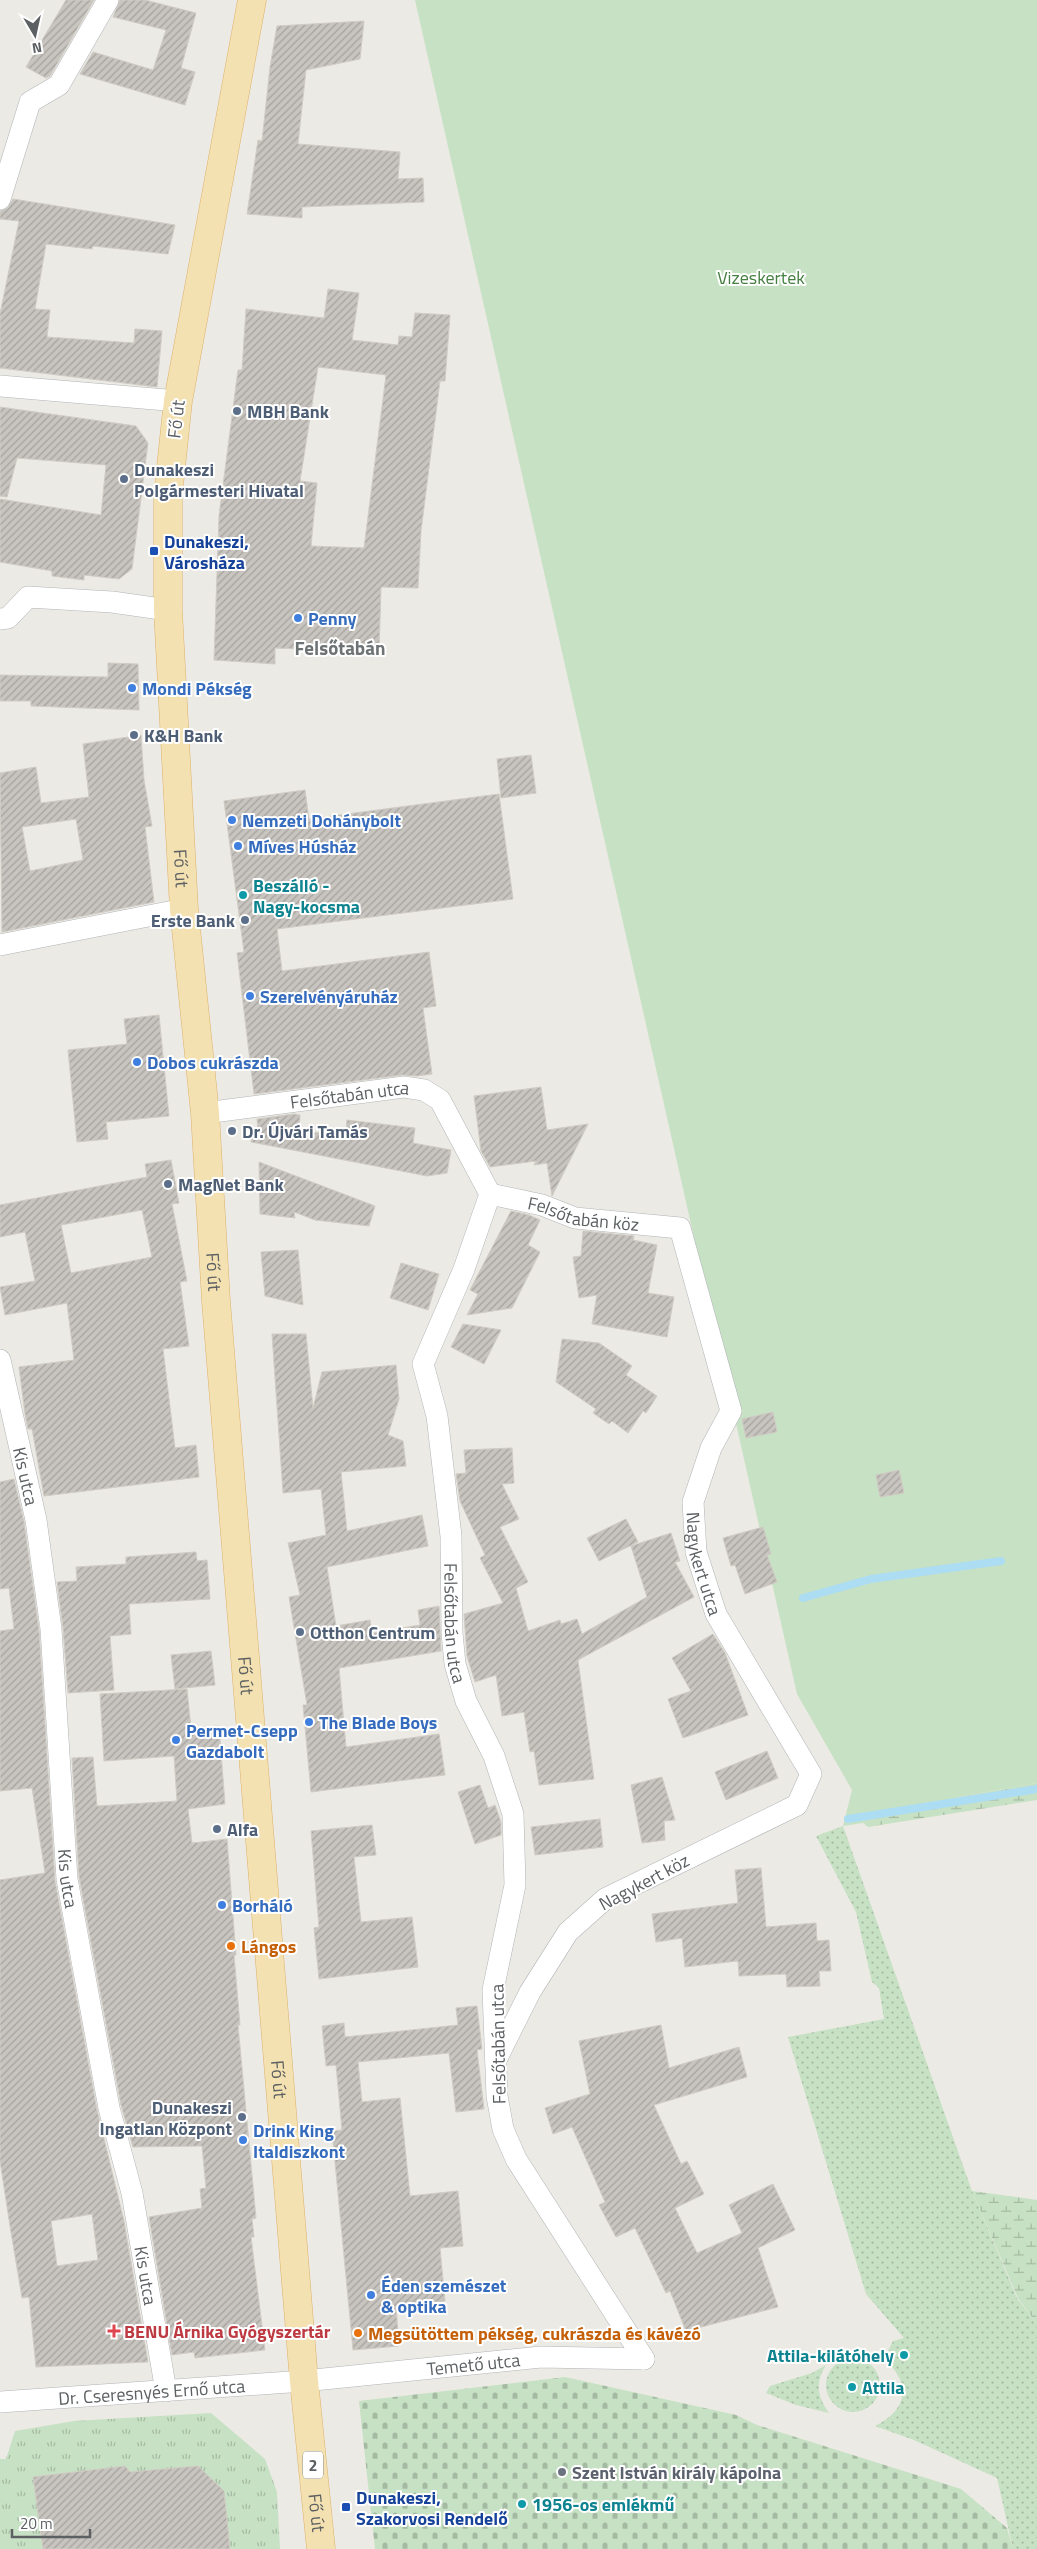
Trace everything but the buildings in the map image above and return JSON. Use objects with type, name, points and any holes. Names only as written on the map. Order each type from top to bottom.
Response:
[{"type":"main road","name":"Fő út","points":[[252,0],[178,401],[168,495],[168,610],[184,908],[205,1113],[217,1311],[304,2381],[321,2549]]},
{"type":"street","points":[[0,199],[30,102],[59,85],[108,0]]},
{"type":"street","points":[[0,386],[178,401]]},
{"type":"street","points":[[0,619],[8,618],[28,597],[112,602],[168,610]]},
{"type":"street","points":[[0,945],[184,908]]},
{"type":"street","name":"Felsőtabán utca","points":[[205,1113],[404,1086],[424,1090],[440,1100],[490,1194],[464,1269],[423,1364],[437,1416],[451,1536],[452,1633],[455,1664],[466,1701],[494,1756],[513,1814],[515,1885],[493,1990],[495,2063],[502,2129],[516,2159],[644,2359]]},
{"type":"street","name":"Felsőtabán köz","points":[[490,1194],[542,1205],[574,1218],[680,1228]]},
{"type":"street","name":"Nagykert utca","points":[[680,1228],[731,1411],[711,1448],[693,1502],[696,1552],[716,1614],[811,1774],[802,1796]]},
{"type":"street","name":"Kis utca","points":[[0,1360],[36,1520],[51,1629],[67,1879],[109,2108],[132,2193],[166,2391]]},
{"type":"street","name":"Nagykert köz","points":[[495,2063],[530,1992],[568,1932],[605,1899],[797,1805],[802,1796]]},
{"type":"street","name":"Temető utca","points":[[304,2381],[541,2357],[644,2359]]},
{"type":"street","name":"Dr. Cseresnyés Ernő utca","points":[[0,2402],[304,2381]]},
{"type":"green space","name":"Vizeskertek","points":[[415,0],[1037,0],[1037,1783],[865,1814],[863,1823],[843,1826],[852,1790],[797,1694]]},
{"type":"green space","points":[[1037,1783],[1037,1800],[868,1827],[863,1823],[865,1814]]},
{"type":"green space","points":[[843,1826],[972,2191],[1017,2298],[1037,2324],[1037,2549],[1013,2549],[997,2478],[914,2440],[875,2426],[886,2420],[900,2404],[902,2387],[899,2377],[884,2359],[893,2341],[904,2338],[866,2294],[788,2037],[884,2019],[879,1988],[872,1982],[856,1912],[816,1836]]},
{"type":"green space","points":[[972,2191],[1037,2200],[1037,2324],[1018,2298]]},
{"type":"green space","points":[[853,2358],[863,2360],[872,2366],[878,2375],[880,2385],[878,2395],[872,2404],[863,2410],[853,2412],[843,2410],[834,2404],[828,2395],[826,2385],[828,2375],[834,2366],[843,2360]]},
{"type":"green space","points":[[826,2365],[820,2377],[819,2389],[822,2401],[829,2413],[796,2405],[766,2393],[770,2386],[812,2373]]},
{"type":"green space","points":[[565,2377],[736,2415],[757,2425],[961,2489],[1007,2528],[1013,2549],[375,2549],[359,2401]]},
{"type":"green space","points":[[211,2413],[265,2459],[277,2492],[280,2549],[230,2549],[224,2491],[198,2466],[130,2472],[125,2466],[33,2477],[43,2549],[0,2549],[0,2459],[6,2459],[15,2431],[74,2421]]},
{"type":"waterway","points":[[803,1598],[871,1579],[1001,1561]]},
{"type":"waterway","points":[[848,1819],[1037,1789]]},
{"type":"place","name":"MBH Bank","points":[[237,411]]},
{"type":"place","name":"Dunakeszi Polgármesteri Hivatal","points":[[124,479]]},
{"type":"place","name":"Dunakeszi, Városháza","points":[[154,551]]},
{"type":"place","name":"Penny","points":[[298,618]]},
{"type":"place","name":"Mondi Pékség","points":[[132,688]]},
{"type":"place","name":"K&H Bank","points":[[134,735]]},
{"type":"place","name":"Nemzeti Dohánybolt","points":[[232,820]]},
{"type":"place","name":"Míves Húsház","points":[[238,846]]},
{"type":"place","name":"Beszálló - Nagy-kocsma","points":[[243,895]]},
{"type":"place","name":"Erste Bank","points":[[245,920]]},
{"type":"place","name":"Szerelvényáruház","points":[[250,996]]},
{"type":"place","name":"Dobos cukrászda","points":[[137,1062]]},
{"type":"place","name":"Dr. Újvári Tamás","points":[[232,1131]]},
{"type":"place","name":"MagNet Bank","points":[[168,1184]]},
{"type":"place","name":"Otthon Centrum","points":[[300,1632]]},
{"type":"place","name":"The Blade Boys","points":[[309,1722]]},
{"type":"place","name":"Permet-Csepp Gazdabolt","points":[[176,1740]]},
{"type":"place","name":"Alfa","points":[[217,1829]]},
{"type":"place","name":"Borháló","points":[[222,1905]]},
{"type":"place","name":"Lángos","points":[[231,1946]]},
{"type":"place","name":"Dunakeszi Ingatlan Központ","points":[[242,2117]]},
{"type":"place","name":"Drink King Italdiszkont","points":[[243,2140]]},
{"type":"place","name":"Éden szemészet & optika","points":[[371,2295]]},
{"type":"place","name":"BENU Árnika Gyógyszertár","points":[[114,2331]]},
{"type":"place","name":"Megsütöttem pékség, cukrászda és kávézó","points":[[358,2333]]},
{"type":"place","name":"Attila-kilátóhely","points":[[904,2355]]},
{"type":"place","name":"Attila","points":[[852,2387]]},
{"type":"place","name":"Szent István király kápolna","points":[[562,2472]]},
{"type":"place","name":"1956-os emlékmű","points":[[522,2504]]},
{"type":"place","name":"Dunakeszi, Szakorvosi Rendelő","points":[[346,2507]]},
{"type":"district","name":"Felsőtabán","points":[[340,647]]}]
